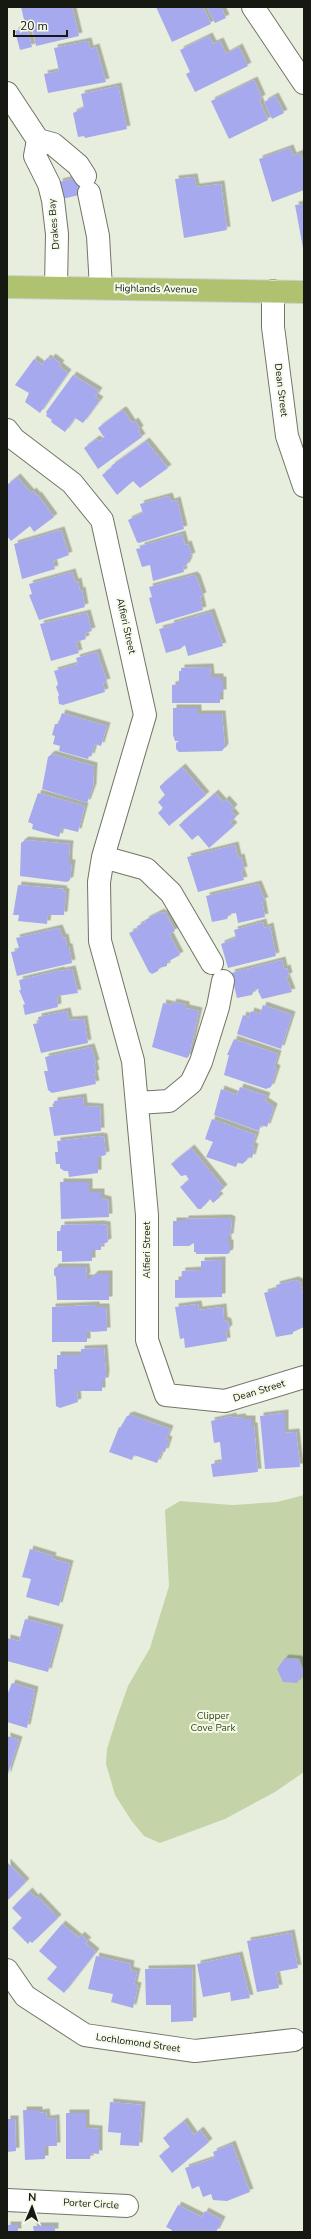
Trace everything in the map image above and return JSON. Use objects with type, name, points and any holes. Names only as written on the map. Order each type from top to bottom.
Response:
[{"type":"main road","name":"Highlands Avenue","points":[[7,287],[304,292]]},
{"type":"street","points":[[253,7],[304,84]]},
{"type":"street","points":[[7,93],[38,140],[53,144],[78,165],[87,185],[98,236],[101,288]]},
{"type":"street","name":"Drakes Bay","points":[[38,140],[35,156],[49,184],[53,200],[57,234],[56,287]]},
{"type":"street","name":"Dean Street","points":[[273,291],[273,327],[287,436],[304,486]]},
{"type":"street","name":"Alfieri Street","points":[[7,430],[14,439],[72,483],[102,520],[145,715],[103,857],[98,882],[100,941],[133,1062],[147,1215],[147,1340],[166,1395]]},
{"type":"street","points":[[103,857],[146,869],[171,893],[217,972],[218,1007],[201,1062],[191,1083],[169,1101],[137,1103]]},
{"type":"street","name":"Dean Street","points":[[166,1395],[225,1401],[304,1377]]},
{"type":"street","name":"Lochlomond Street","points":[[7,1970],[25,1996],[85,2035],[195,2051],[294,2040]]},
{"type":"street","name":"Porter Circle","points":[[7,2200],[127,2206]]},
{"type":"green space","name":"Clipper Cove Park","points":[[304,1495],[304,1772],[275,1792],[225,1819],[160,1843],[144,1836],[131,1820],[115,1795],[106,1764],[107,1749],[117,1717],[128,1686],[150,1648],[169,1586],[165,1510],[180,1501],[232,1505],[277,1502]]},
{"type":"building","points":[[21,7],[72,7],[79,36],[36,46],[31,23],[25,24]]},
{"type":"building","points":[[156,7],[203,7],[211,24],[172,42]]},
{"type":"building","points":[[207,7],[221,7],[226,18],[215,23]]},
{"type":"building","points":[[27,28],[32,47],[20,50],[15,31]]},
{"type":"building","points":[[209,36],[213,44],[220,41],[226,54],[239,47],[248,66],[195,92],[186,74],[190,72],[180,50]]},
{"type":"building","points":[[88,41],[90,49],[96,47],[106,82],[48,93],[44,74],[59,71],[54,48]]},
{"type":"building","points":[[254,80],[262,98],[259,100],[268,120],[229,139],[211,101]]},
{"type":"building","points":[[118,86],[127,129],[85,138],[84,136],[78,137],[73,113],[84,108],[81,94]]},
{"type":"building","points":[[275,96],[284,113],[272,119],[264,102]]},
{"type":"building","points":[[290,148],[293,156],[300,153],[304,164],[304,190],[272,202],[259,159]]},
{"type":"building","points":[[88,175],[92,192],[62,199],[59,182]]},
{"type":"building","points":[[194,177],[196,187],[221,184],[227,230],[184,238],[175,179]]},
{"type":"building","points":[[304,204],[304,248],[303,248],[295,205]]},
{"type":"building","points":[[52,357],[61,364],[59,366],[68,373],[40,413],[25,402],[29,393],[15,385],[34,359],[42,365],[47,358],[50,360]]},
{"type":"building","points":[[73,375],[99,391],[95,397],[100,400],[83,423],[75,418],[65,432],[51,422],[52,420],[46,416],[46,412]]},
{"type":"building","points":[[122,410],[132,423],[135,421],[140,429],[138,431],[142,437],[98,469],[84,448],[96,439],[100,441],[105,436],[103,436],[98,428]]},
{"type":"building","points":[[146,441],[168,468],[140,488],[133,481],[117,495],[102,475],[112,467],[111,466]]},
{"type":"building","points":[[17,477],[31,493],[33,491],[37,496],[38,495],[54,517],[34,532],[30,526],[11,541],[7,536],[7,485]]},
{"type":"building","points":[[169,496],[171,502],[177,500],[184,529],[139,543],[137,542],[128,520],[143,513],[140,504]]},
{"type":"building","points":[[61,530],[69,555],[53,561],[55,569],[22,579],[14,544]]},
{"type":"building","points":[[182,534],[185,545],[188,544],[192,556],[189,557],[186,566],[183,567],[184,572],[153,581],[150,565],[142,567],[136,549],[141,548],[141,546]]},
{"type":"building","points":[[72,572],[75,582],[78,581],[80,591],[82,590],[85,607],[39,620],[29,595],[32,594],[29,584]]},
{"type":"building","points":[[194,575],[197,578],[203,596],[200,597],[203,610],[156,624],[149,598],[152,597],[149,587]]},
{"type":"building","points":[[211,612],[223,646],[188,656],[185,645],[180,649],[166,653],[159,629],[171,626],[170,624]]},
{"type":"building","points":[[87,613],[92,631],[85,633],[86,639],[76,642],[79,653],[51,661],[40,624]]},
{"type":"building","points":[[97,652],[107,682],[103,683],[105,692],[63,705],[59,704],[59,695],[56,687],[58,684],[54,671],[78,664],[76,658]]},
{"type":"building","points":[[210,667],[211,677],[220,677],[220,680],[223,680],[223,693],[220,693],[220,703],[172,703],[172,685],[179,684],[179,671],[181,671],[181,668]]},
{"type":"building","points":[[173,708],[198,708],[198,714],[222,714],[225,747],[222,751],[179,752],[176,749],[176,743],[179,741],[175,741],[173,735]]},
{"type":"building","points":[[62,713],[107,726],[101,746],[95,744],[91,757],[89,756],[88,759],[59,751],[60,746],[53,744],[55,736],[52,735],[55,724],[58,724]]},
{"type":"building","points":[[52,754],[94,766],[93,787],[87,803],[42,789],[48,757]]},
{"type":"building","points":[[182,767],[206,795],[169,826],[158,813],[163,808],[158,802],[165,795],[160,786]]},
{"type":"building","points":[[38,793],[85,806],[78,832],[62,828],[59,837],[32,829],[33,824],[28,822]]},
{"type":"building","points":[[215,793],[223,802],[226,799],[234,808],[231,811],[236,817],[230,822],[234,826],[209,848],[198,835],[192,840],[179,825]]},
{"type":"building","points":[[25,840],[70,844],[69,863],[72,863],[70,880],[67,882],[20,876],[21,843]]},
{"type":"building","points":[[235,845],[238,858],[241,857],[244,870],[241,871],[244,880],[198,892],[187,857]]},
{"type":"building","points":[[258,884],[265,901],[262,901],[265,917],[238,923],[236,913],[229,914],[227,919],[212,922],[206,896]]},
{"type":"building","points":[[18,885],[64,889],[63,891],[66,892],[64,915],[48,915],[47,924],[18,921],[19,915],[13,915]]},
{"type":"building","points":[[161,912],[162,914],[165,912],[175,931],[169,934],[180,955],[167,962],[167,966],[159,968],[158,971],[152,974],[149,972],[129,933],[138,929],[137,926],[146,922],[145,920]]},
{"type":"building","points":[[263,922],[264,928],[270,926],[276,956],[228,968],[221,944],[236,938],[234,930]]},
{"type":"building","points":[[59,928],[63,938],[65,937],[67,947],[69,947],[72,963],[17,976],[11,952],[17,951],[16,949],[19,948],[16,938]]},
{"type":"building","points":[[282,960],[284,969],[287,968],[289,976],[286,977],[292,992],[262,999],[258,991],[259,989],[254,990],[252,995],[237,998],[231,973]]},
{"type":"building","points":[[72,969],[78,993],[57,996],[58,1007],[25,1015],[23,1005],[25,1004],[19,990],[21,990],[19,980],[61,970]]},
{"type":"building","points":[[173,1002],[186,1005],[186,1008],[199,1011],[189,1056],[187,1058],[152,1047],[163,1003],[172,1005]]},
{"type":"building","points":[[263,1005],[292,1015],[281,1049],[237,1034],[243,1015],[249,1017],[251,1011],[260,1014]]},
{"type":"building","points":[[67,1011],[69,1020],[84,1019],[88,1043],[41,1053],[33,1024],[39,1023],[38,1017]]},
{"type":"building","points":[[234,1039],[278,1054],[274,1067],[277,1069],[271,1087],[266,1089],[224,1075],[229,1055],[227,1055]]},
{"type":"building","points":[[91,1047],[96,1063],[94,1064],[96,1073],[94,1074],[96,1084],[52,1093],[48,1090],[44,1071],[48,1071],[45,1057]]},
{"type":"building","points":[[240,1087],[267,1096],[265,1101],[274,1107],[267,1127],[261,1125],[259,1131],[214,1115],[221,1089],[237,1095]]},
{"type":"building","points":[[83,1097],[84,1106],[100,1107],[101,1131],[54,1136],[49,1107],[54,1107],[54,1101]]},
{"type":"building","points":[[212,1119],[256,1135],[252,1146],[255,1147],[252,1158],[248,1157],[242,1164],[238,1162],[236,1167],[206,1157],[213,1142],[205,1139]]},
{"type":"building","points":[[99,1136],[104,1137],[106,1155],[98,1157],[98,1173],[69,1177],[68,1171],[64,1171],[60,1168],[60,1164],[56,1164],[55,1152],[58,1152],[57,1141]]},
{"type":"building","points":[[191,1148],[224,1188],[217,1194],[220,1197],[213,1203],[210,1199],[201,1209],[198,1209],[180,1187],[189,1180],[186,1175],[181,1176],[171,1164]]},
{"type":"building","points":[[60,1182],[89,1182],[89,1192],[101,1192],[101,1198],[108,1200],[109,1217],[61,1219]]},
{"type":"building","points":[[228,1218],[232,1220],[230,1237],[228,1237],[230,1252],[228,1254],[196,1254],[196,1252],[194,1252],[194,1243],[189,1246],[173,1246],[173,1221],[185,1221],[185,1219]]},
{"type":"building","points":[[61,1225],[107,1225],[108,1242],[101,1245],[101,1250],[92,1250],[92,1261],[62,1262],[62,1251],[57,1251],[57,1231],[61,1231]]},
{"type":"building","points":[[222,1260],[222,1297],[175,1298],[175,1280],[181,1280],[182,1271],[201,1270],[201,1261]]},
{"type":"building","points":[[56,1267],[86,1267],[87,1276],[85,1278],[91,1278],[95,1274],[109,1274],[109,1300],[57,1300],[56,1277],[54,1275],[54,1269]]},
{"type":"building","points":[[295,1280],[300,1282],[304,1298],[304,1327],[293,1332],[293,1334],[276,1337],[264,1293],[277,1289],[276,1285]]},
{"type":"building","points":[[198,1304],[199,1310],[223,1307],[224,1320],[228,1322],[229,1328],[226,1331],[227,1341],[185,1348],[184,1338],[180,1339],[175,1307]]},
{"type":"building","points":[[96,1305],[96,1307],[106,1307],[107,1331],[92,1332],[87,1330],[87,1342],[52,1342],[52,1307]]},
{"type":"building","points":[[104,1348],[106,1374],[105,1381],[102,1381],[102,1391],[77,1391],[78,1402],[60,1408],[56,1406],[54,1369],[57,1369],[57,1355],[81,1355],[81,1349]]},
{"type":"building","points":[[285,1413],[285,1433],[296,1432],[300,1467],[265,1469],[260,1416]]},
{"type":"building","points":[[131,1415],[170,1429],[166,1439],[169,1440],[165,1452],[162,1451],[157,1463],[134,1455],[132,1460],[109,1452],[119,1427],[120,1428],[127,1416]]},
{"type":"building","points":[[233,1416],[233,1418],[242,1417],[243,1419],[252,1419],[258,1472],[213,1477],[211,1464],[222,1462],[220,1442],[214,1443],[211,1421]]},
{"type":"building","points":[[30,1549],[53,1556],[52,1559],[70,1564],[59,1606],[26,1597],[31,1579],[22,1577]]},
{"type":"building","points":[[25,1619],[60,1628],[48,1672],[7,1661],[7,1638],[19,1641]]},
{"type":"building","points":[[285,1658],[299,1659],[304,1673],[297,1683],[283,1682],[277,1669]]},
{"type":"building","points":[[12,1683],[35,1690],[27,1728],[7,1722],[7,1695]]},
{"type":"building","points":[[7,1736],[19,1740],[7,1777]]},
{"type":"building","points":[[7,1862],[26,1882],[7,1901]]},
{"type":"building","points":[[29,1891],[35,1898],[37,1896],[58,1918],[32,1943],[30,1941],[28,1944],[12,1928],[22,1918],[12,1908]]},
{"type":"building","points":[[62,1924],[79,1938],[81,1935],[88,1941],[85,1943],[96,1952],[64,1993],[47,1979],[57,1967],[39,1951]]},
{"type":"building","points":[[291,1933],[298,1968],[276,1972],[279,1988],[257,1992],[247,1941]]},
{"type":"building","points":[[239,1955],[250,1998],[231,2001],[230,1992],[203,1997],[197,1964]]},
{"type":"building","points":[[96,1956],[131,1964],[130,1970],[137,1972],[134,1985],[138,1986],[133,2008],[111,2002],[113,1994],[88,1989]]},
{"type":"building","points":[[192,1968],[193,2021],[171,2022],[171,2005],[146,2005],[145,1969]]},
{"type":"building","points":[[110,2102],[142,2105],[139,2146],[120,2145],[121,2133],[108,2132]]},
{"type":"building","points":[[23,2110],[39,2110],[39,2113],[46,2112],[47,2119],[56,2118],[57,2146],[45,2146],[45,2159],[25,2160]]},
{"type":"building","points":[[66,2113],[86,2113],[86,2128],[99,2129],[99,2154],[91,2153],[90,2159],[66,2159]]},
{"type":"building","points":[[7,2119],[15,2119],[16,2151],[7,2152]]},
{"type":"building","points":[[184,2121],[194,2135],[200,2130],[209,2142],[172,2173],[159,2156],[170,2147],[163,2138]]},
{"type":"building","points":[[232,2144],[250,2192],[227,2201],[213,2200],[211,2194],[203,2197],[199,2186],[192,2189],[185,2168],[215,2158],[213,2152]]},
{"type":"building","points":[[178,2205],[202,2217],[205,2211],[222,2220],[216,2232],[171,2232],[172,2230],[166,2227]]},
{"type":"building","points":[[7,2225],[18,2225],[18,2232],[7,2232]]},
{"type":"building","points":[[33,2226],[55,2226],[55,2232],[34,2232]]}]
